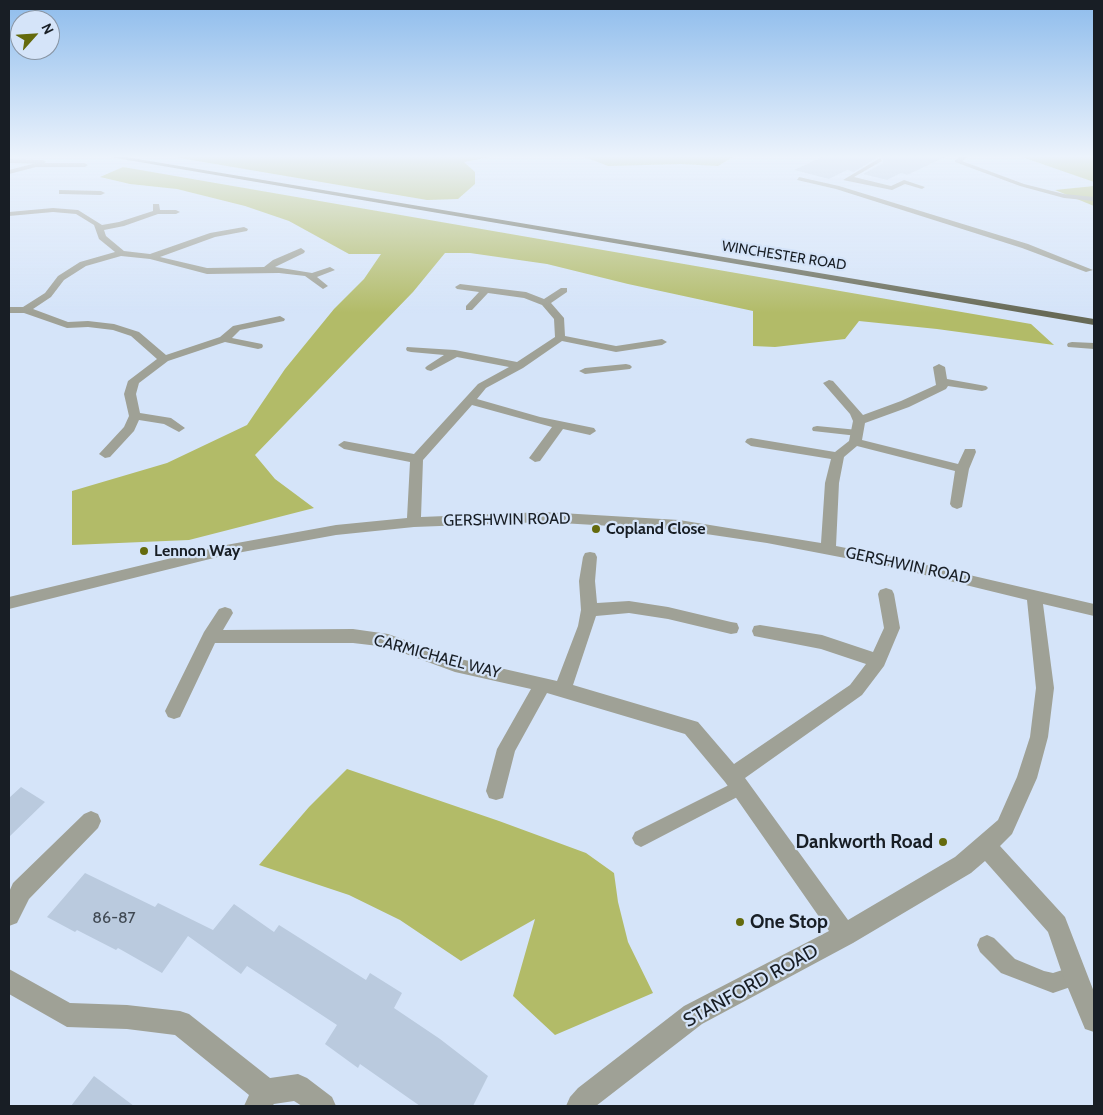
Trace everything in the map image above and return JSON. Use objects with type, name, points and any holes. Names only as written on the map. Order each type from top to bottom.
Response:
[{"type":"main road","name":"WINCHESTER ROAD","points":[[422,209],[1094,322]]},
{"type":"street","points":[[99,228],[122,224],[156,209]]},
{"type":"street","points":[[156,209],[176,212]]},
{"type":"street","points":[[9,214],[53,210],[78,212],[98,224],[102,237],[121,253]]},
{"type":"street","points":[[211,226],[220,233]]},
{"type":"street","points":[[150,257],[220,233],[244,229]]},
{"type":"street","points":[[267,270],[276,262],[301,251]]},
{"type":"street","points":[[25,310],[48,295],[61,278],[84,264],[121,253],[150,257],[207,271],[267,270],[296,272],[311,276],[323,286]]},
{"type":"street","points":[[311,276],[330,270]]},
{"type":"street","points":[[460,287],[526,295],[545,303],[559,318],[560,338]]},
{"type":"street","points":[[545,303],[564,290]]},
{"type":"street","points":[[469,308],[485,291]]},
{"type":"street","points":[[9,310],[25,310],[67,325],[88,324],[114,327],[135,334],[164,359]]},
{"type":"street","points":[[105,454],[130,428],[135,416],[130,394],[134,381],[164,359],[224,339],[237,328],[280,319]]},
{"type":"street","points":[[414,522],[417,459],[482,386],[519,366],[560,338],[616,349],[643,340],[662,342]]},
{"type":"street","points":[[224,339],[258,346]]},
{"type":"street","points":[[1072,344],[1094,346]]},
{"type":"street","points":[[411,349],[455,354],[519,366]]},
{"type":"street","points":[[607,369],[616,349]]},
{"type":"street","points":[[431,368],[455,354]]},
{"type":"street","points":[[828,549],[832,483],[838,456],[857,432],[912,401],[942,387],[939,366]]},
{"type":"street","points":[[585,371],[626,368]]},
{"type":"street","points":[[942,382],[982,388]]},
{"type":"street","points":[[829,383],[856,413],[857,432]]},
{"type":"street","points":[[469,400],[590,432]]},
{"type":"street","points":[[135,416],[167,421],[179,428]]},
{"type":"street","points":[[535,458],[560,425]]},
{"type":"street","points":[[857,432],[962,469]]},
{"type":"street","points":[[751,442],[838,456]]},
{"type":"street","points":[[344,445],[417,459]]},
{"type":"street","points":[[957,504],[962,469],[970,452]]},
{"type":"street","name":"GERSHWIN ROAD","points":[[9,603],[226,550],[336,530],[414,522],[544,517],[679,525],[828,549],[892,562],[1094,610]]},
{"type":"street","points":[[563,689],[586,626],[589,610],[587,581],[590,557]]},
{"type":"street","points":[[735,782],[856,690],[878,661],[892,628],[886,594]]},
{"type":"street","name":"STANFORD ROAD","points":[[579,1106],[587,1097],[693,1015],[845,935],[963,865],[1005,827],[1027,778],[1039,737],[1045,688],[1034,595]]},
{"type":"street","points":[[589,610],[629,607],[668,613],[731,628]]},
{"type":"street","points":[[174,711],[210,636],[225,613]]},
{"type":"street","points":[[760,631],[822,642],[878,661]]},
{"type":"street","name":"CARMICHAEL WAY","points":[[210,636],[353,636],[388,641],[455,665],[563,689],[691,728],[735,782],[845,935]]},
{"type":"street","points":[[496,791],[506,749],[543,684]]},
{"type":"street","points":[[9,915],[21,891],[91,821]]},
{"type":"street","points":[[986,846],[1057,925],[1074,976],[1094,1020]]},
{"type":"street","points":[[9,981],[67,1014],[127,1017],[180,1023],[262,1099],[298,1087],[323,1106]]},
{"type":"lane","points":[[906,209],[1025,246],[1092,271],[1092,260]]},
{"type":"lane","points":[[817,429],[857,432]]},
{"type":"lane","points":[[641,838],[735,782]]},
{"type":"lane","points":[[988,945],[1008,966],[1044,981],[1053,983],[1074,976]]},
{"type":"green space","points":[[254,209],[366,209],[1031,324],[1054,345],[937,329],[859,321],[845,339],[775,347],[753,346],[753,311],[547,264],[470,253],[445,253],[413,292],[255,455],[275,479],[314,508],[189,540],[72,545],[72,491],[167,463],[247,425],[285,369],[334,309],[364,279],[381,254],[349,254],[289,221]]},
{"type":"green space","points":[[347,769],[586,853],[614,873],[618,902],[628,942],[653,993],[555,1035],[513,996],[535,919],[461,961],[400,920],[349,895],[259,865],[309,807]]},
{"type":"building","points":[[21,787],[45,802],[9,837],[9,798]]},
{"type":"building","points":[[85,873],[155,907],[158,903],[213,930],[234,904],[274,932],[279,925],[366,980],[370,973],[402,993],[394,1008],[440,1039],[488,1076],[473,1106],[420,1106],[360,1064],[358,1068],[325,1044],[337,1025],[247,966],[241,974],[188,936],[162,973],[118,948],[116,950],[47,917]]},
{"type":"building","points":[[94,1076],[134,1106],[71,1106]]},
{"type":"place","name":"Copland Close","points":[[596,529]]},
{"type":"place","name":"Lennon Way","points":[[144,551]]},
{"type":"place","name":"Dankworth Road","points":[[943,842]]},
{"type":"place","name":"One Stop","points":[[740,922]]}]
